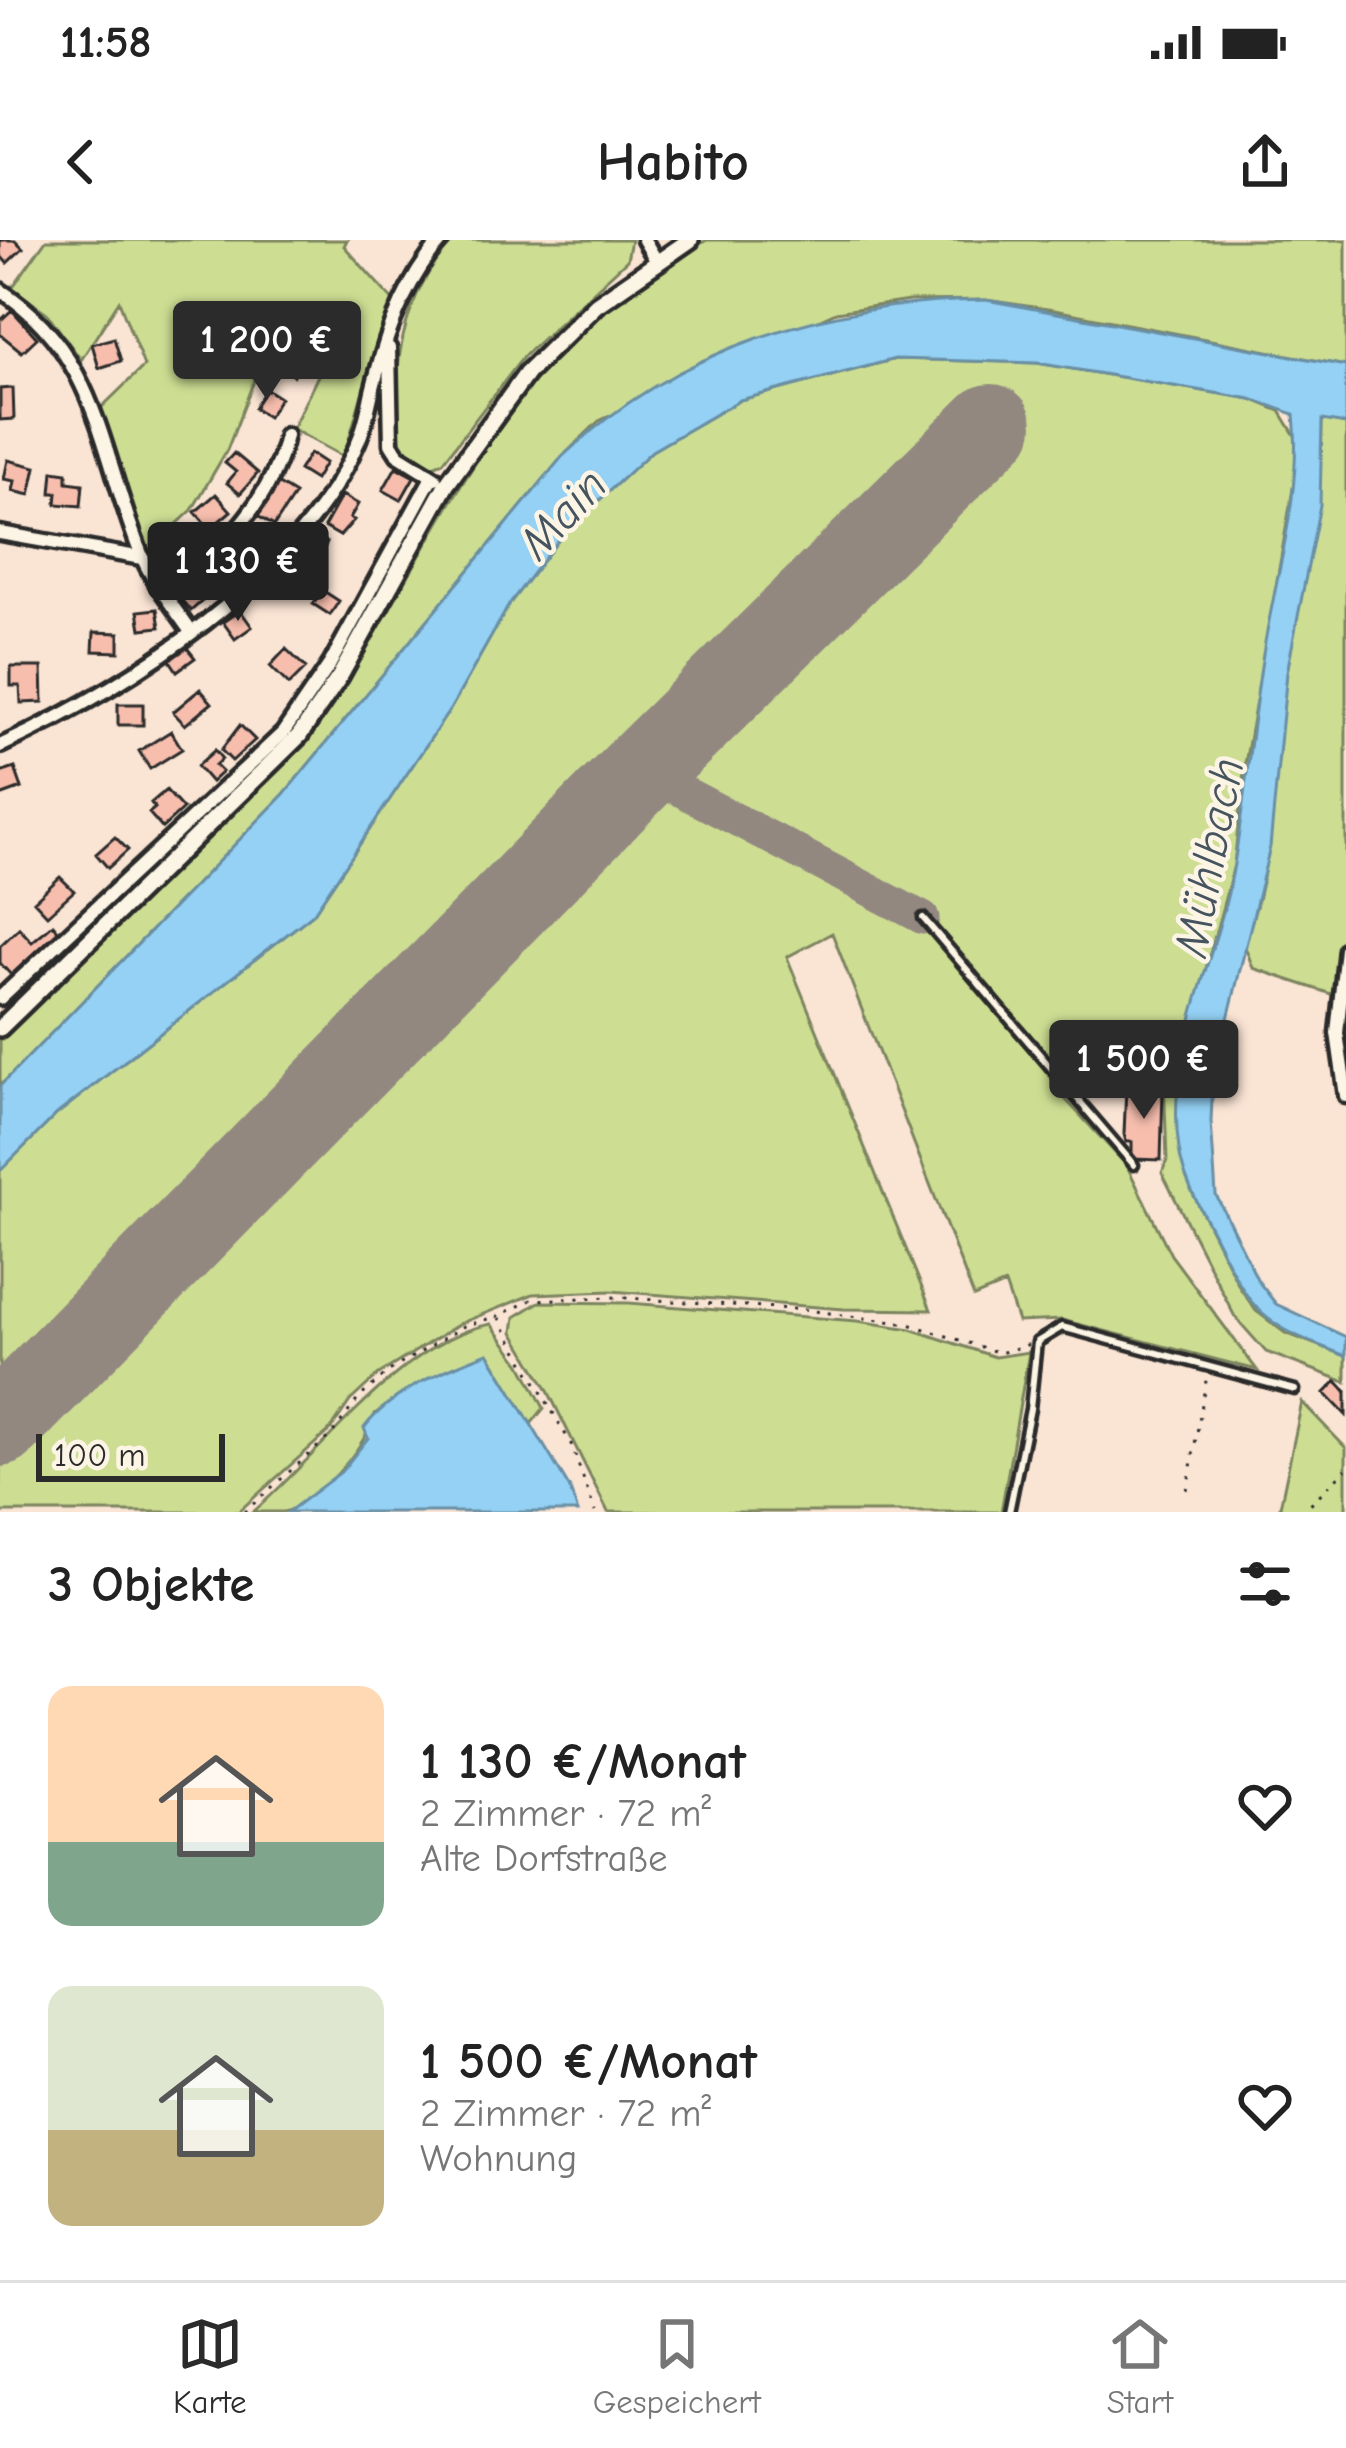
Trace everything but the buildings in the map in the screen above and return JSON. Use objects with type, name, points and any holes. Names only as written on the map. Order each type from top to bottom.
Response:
[{"type":"street","points":[[0,746],[62,715],[191,632],[254,580],[320,506],[358,443],[389,336],[418,272],[442,240]]},
{"type":"street","points":[[644,240],[656,260]]},
{"type":"street","points":[[0,998],[283,733],[330,664],[439,481],[527,373],[596,305],[690,240]]},
{"type":"street","points":[[0,290],[45,325],[70,359],[88,397],[142,559],[191,632]]},
{"type":"street","points":[[389,336],[391,444],[398,455],[439,481]]},
{"type":"street","points":[[168,598],[248,514],[274,476],[286,435]]},
{"type":"street","points":[[0,1028],[299,736],[340,676],[439,481]]},
{"type":"street","points":[[0,533],[142,559]]},
{"type":"street","points":[[1346,949],[1337,1033],[1346,1096]]},
{"type":"lane","points":[[923,918],[1133,1165]]},
{"type":"lane","points":[[1009,1512],[1030,1409],[1037,1342],[1062,1327],[1295,1390]]},
{"type":"path","points":[[244,1512],[331,1435],[359,1398],[389,1371],[464,1326],[531,1300],[708,1302],[909,1324],[1000,1353],[1037,1342]]},
{"type":"path","points":[[498,1316],[571,1444],[595,1512]]},
{"type":"path","points":[[1186,1490],[1208,1367]]},
{"type":"path","points":[[1302,1512],[1346,1469]]},
{"type":"green space","points":[[46,240],[347,240],[344,246],[396,304],[344,457],[292,429],[326,359],[278,319],[227,450],[192,510],[146,553],[101,408],[144,366],[119,301],[81,360],[47,313],[12,288]]},
{"type":"green space","points":[[455,240],[631,240],[627,260],[523,357],[443,462],[433,466],[401,447],[399,363],[403,336],[422,284]]},
{"type":"green space","points":[[707,240],[1346,240],[1346,366],[1054,310],[986,300],[909,301],[836,312],[599,421],[562,457],[284,794],[0,1086],[0,1041],[311,736],[477,461],[522,396],[574,337],[635,284]]},
{"type":"green space","points":[[896,359],[1037,363],[1251,399],[1280,411],[1297,439],[1295,477],[1245,764],[1234,865],[1201,987],[1191,1190],[1256,1311],[1285,1333],[1346,1356],[1346,1382],[1266,1352],[1235,1317],[1162,1173],[1167,1160],[1164,1076],[1087,1083],[1066,1100],[1127,1166],[1171,1255],[1257,1370],[1062,1320],[1018,1322],[1005,1284],[974,1297],[832,933],[787,957],[931,1310],[844,1309],[611,1291],[533,1294],[461,1323],[379,1374],[350,1401],[331,1429],[238,1512],[0,1512],[0,1171],[57,1114],[313,914],[451,708],[510,603],[563,534],[652,451],[740,400]]},
{"type":"green space","points":[[1322,419],[1346,424],[1346,930],[1334,995],[1253,968],[1244,944],[1269,844],[1287,673],[1319,483]]},
{"type":"green space","points":[[539,1302],[629,1303],[857,1321],[911,1329],[995,1357],[1029,1352],[1001,1512],[608,1512],[513,1332],[515,1317]]},
{"type":"green space","points":[[491,1324],[521,1364],[544,1408],[531,1424],[488,1353],[406,1392],[375,1414],[351,1457],[310,1499],[283,1512],[253,1512],[394,1375],[458,1335]]},
{"type":"green space","points":[[1302,1402],[1346,1448],[1346,1512],[1279,1512]]},
{"type":"water","name":"Main","points":[[986,300],[1346,366],[1346,424],[1322,420],[1320,505],[1287,672],[1270,847],[1213,1080],[1211,1121],[1216,1195],[1258,1281],[1276,1304],[1346,1337],[1346,1356],[1276,1325],[1250,1300],[1188,1181],[1176,1112],[1186,1041],[1234,864],[1264,648],[1295,473],[1294,414],[1251,399],[1037,363],[895,359],[740,400],[652,451],[563,534],[510,603],[451,708],[313,914],[57,1114],[0,1171],[0,1086],[284,794],[562,457],[607,418],[655,386],[759,338],[870,310]]},
{"type":"water","points":[[488,1353],[569,1487],[578,1512],[288,1512],[341,1472],[368,1438],[364,1428],[389,1403],[437,1374]]},
{"type":"taxiway","points":[[642,770],[923,918]]},
{"type":"runway","points":[[0,1425],[642,770],[991,426]]},
{"type":"water label","name":"Mühlbach","points":[[1208,857]]}]
